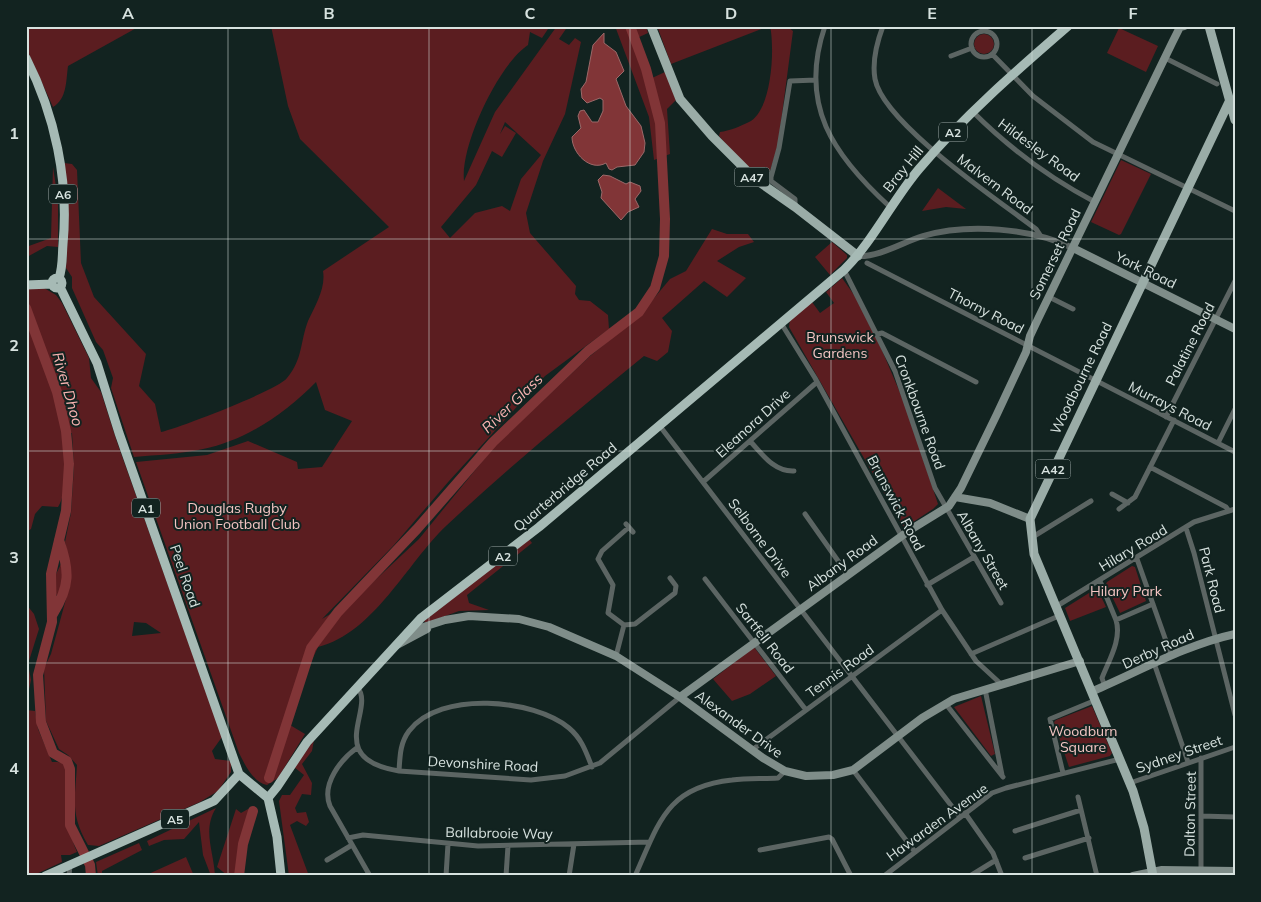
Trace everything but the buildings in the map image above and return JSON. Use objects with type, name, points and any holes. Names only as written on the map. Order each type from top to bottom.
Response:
[{"type":"highway","name":"Bray Hill","points":[[858,256],[890,207],[935,151],[1011,75],[1068,26]]},
{"type":"highway","name":"A6","points":[[26,58],[36,77],[49,115],[57,143],[63,181],[64,231],[55,283]]},
{"type":"highway","name":"Quarterbridge Road","points":[[266,797],[277,788],[306,742],[392,647],[421,618],[539,527],[844,270],[858,256]]},
{"type":"highway","points":[[26,285],[55,283]]},
{"type":"highway","name":"Peel Road","points":[[55,283],[97,363],[119,433],[239,774],[266,797]]},
{"type":"highway","name":"A5","points":[[45,876],[214,801],[239,774]]},
{"type":"highway","points":[[266,797],[277,837],[281,876]]},
{"type":"main road","name":"A47","points":[[651,26],[680,100],[751,176],[795,207],[858,256]]},
{"type":"main road","name":"Somerset Road","points":[[955,497],[997,414],[1028,345],[1030,336],[1165,58],[1180,28],[1184,26]]},
{"type":"main road","points":[[1209,26],[1235,120]]},
{"type":"main road","name":"Woodbourne Road","points":[[1153,874],[1144,828],[1130,783],[1034,554],[1030,522],[1095,380],[1230,102]]},
{"type":"main road","name":"York Road","points":[[1073,248],[1235,329]]},
{"type":"main road","points":[[955,497],[990,503],[1030,522]]},
{"type":"main road","name":"Albany Road","points":[[680,697],[901,536],[946,508],[955,497]]},
{"type":"main road","name":"Alexander Drive","points":[[406,634],[445,620],[469,616],[519,619],[549,627],[616,656],[680,697],[752,750],[785,771],[800,775],[820,776],[853,770],[944,703],[1080,661]]},
{"type":"main road","name":"Alexander Drive","points":[[392,647],[434,624]]},
{"type":"main road","name":"Derby Road","points":[[1095,696],[1105,687],[1172,655],[1215,638],[1235,634]]},
{"type":"main road","points":[[1133,876],[1235,871]]},
{"type":"street","points":[[825,26],[817,54],[816,80],[818,104],[822,117],[848,166],[890,207]]},
{"type":"street","name":"Malvern Road","points":[[883,26],[877,43],[875,80],[881,94],[902,120],[958,173],[1043,236]]},
{"type":"street","points":[[982,32],[989,33],[995,37],[997,44],[992,54],[981,56],[972,48],[972,41],[976,35],[982,32]]},
{"type":"street","points":[[951,56],[972,48]]},
{"type":"street","points":[[992,54],[1033,96],[1093,142],[1235,210]]},
{"type":"street","points":[[1165,58],[1217,84]]},
{"type":"street","points":[[795,207],[795,199],[771,181],[771,177],[779,148],[790,81],[816,80]]},
{"type":"street","name":"Hildesley Road","points":[[972,112],[993,132],[1070,189],[1096,202]]},
{"type":"street","name":"York Road","points":[[858,256],[864,256],[926,235],[944,232],[1015,231],[1043,236],[1073,248]]},
{"type":"street","name":"Thorny Road","points":[[867,263],[1095,380]]},
{"type":"street","name":"Cronkbourne Road","points":[[844,270],[878,334],[907,402],[935,488],[946,508]]},
{"type":"street","name":"Palatine Road","points":[[1166,416],[1235,281]]},
{"type":"street","points":[[1049,297],[1074,309]]},
{"type":"street","name":"Brunswick Road","points":[[781,323],[817,382],[942,610],[971,654],[1001,684]]},
{"type":"street","points":[[878,334],[882,333],[976,382]]},
{"type":"street","name":"Murrays Road","points":[[1095,380],[1235,452]]},
{"type":"street","name":"Eleanora Drive","points":[[704,482],[817,382]]},
{"type":"street","points":[[1218,443],[1235,409]]},
{"type":"street","points":[[1119,509],[1135,497],[1174,420]]},
{"type":"street","name":"Selborne Drive","points":[[659,425],[960,817]]},
{"type":"street","points":[[750,440],[774,466],[786,471],[794,471]]},
{"type":"street","points":[[1150,467],[1226,507],[1229,511]]},
{"type":"street","points":[[1112,494],[1128,503]]},
{"type":"street","points":[[1031,538],[1091,501]]},
{"type":"street","name":"Albany Street","points":[[946,508],[1000,603]]},
{"type":"street","name":"Hilary Road","points":[[971,654],[1059,611],[1100,581],[1194,522],[1235,509]]},
{"type":"street","points":[[805,514],[848,575]]},
{"type":"street","points":[[1030,522],[1043,530]]},
{"type":"street","points":[[633,532],[627,526],[602,551],[598,559],[613,585],[608,613],[624,625],[635,624],[675,593],[676,586],[670,578]]},
{"type":"street","name":"Park Road","points":[[1186,528],[1235,715]]},
{"type":"street","points":[[927,585],[974,557]]},
{"type":"street","points":[[1137,559],[1172,655]]},
{"type":"street","name":"Sartfell Road","points":[[705,579],[806,710]]},
{"type":"street","points":[[1100,581],[1116,620],[1118,631],[1116,644],[1102,678],[1105,687]]},
{"type":"street","points":[[1116,620],[1152,604]]},
{"type":"street","name":"Tennis Road","points":[[752,750],[942,610]]},
{"type":"street","points":[[616,656],[624,625]]},
{"type":"street","points":[[1154,663],[1188,762]]},
{"type":"street","points":[[356,687],[361,697],[357,733],[358,747],[334,774],[327,795],[330,806],[370,876]]},
{"type":"street","points":[[944,703],[1003,778],[985,689]]},
{"type":"street","points":[[1095,696],[1050,719],[1064,773],[1120,759]]},
{"type":"street","name":"Devonshire Road","points":[[358,747],[368,760],[378,766],[399,770],[531,780],[560,777],[592,767],[620,748],[680,697]]},
{"type":"street","points":[[399,770],[401,748],[404,739],[420,720],[448,707],[480,703],[510,707],[557,720],[582,742],[592,767]]},
{"type":"street","name":"Sydney Street","points":[[1130,783],[1235,747]]},
{"type":"street","name":"Dalton Street","points":[[1200,758],[1201,873]]},
{"type":"street","points":[[853,770],[915,852]]},
{"type":"street","points":[[635,876],[650,842],[669,807],[688,792],[712,783],[747,778],[778,778],[785,771]]},
{"type":"street","name":"Hawarden Avenue","points":[[884,876],[992,794],[1064,773]]},
{"type":"street","points":[[1078,797],[1098,876]]},
{"type":"street","points":[[1015,831],[1081,810]]},
{"type":"street","points":[[965,813],[996,860],[1002,876]]},
{"type":"street","points":[[1201,816],[1235,817]]},
{"type":"street","name":"Ballabrooie Way","points":[[348,838],[363,835],[448,844],[508,846],[650,842]]},
{"type":"street","points":[[760,850],[829,838],[832,839],[851,876]]},
{"type":"street","points":[[1025,858],[1089,838]]},
{"type":"street","points":[[446,876],[448,844]]},
{"type":"street","points":[[569,876],[574,844]]},
{"type":"street","points":[[327,860],[352,845]]},
{"type":"street","points":[[506,876],[508,846]]},
{"type":"street","points":[[970,876],[996,860]]},
{"type":"street","points":[[70,865],[70,876]]},
{"type":"green space","points":[[26,26],[140,26],[68,66],[63,94],[58,104],[53,107],[27,50]]},
{"type":"green space","name":"Douglas Rugby Union Football Club","points":[[271,26],[550,26],[542,38],[530,32],[528,45],[505,69],[494,87],[475,127],[468,147],[464,166],[464,181],[495,112],[557,26],[568,26],[559,39],[569,45],[575,38],[581,42],[565,114],[543,161],[526,213],[530,233],[576,286],[575,294],[579,300],[590,301],[608,315],[609,329],[545,376],[449,481],[394,545],[322,619],[355,599],[419,539],[494,447],[589,357],[640,315],[670,279],[686,271],[712,229],[727,234],[748,234],[754,242],[739,247],[717,261],[746,278],[727,297],[704,281],[662,318],[672,331],[668,352],[657,361],[644,356],[569,418],[446,526],[373,612],[338,639],[318,647],[288,711],[290,725],[305,734],[278,778],[267,785],[254,777],[239,753],[136,462],[207,455],[248,441],[297,462],[298,469],[322,467],[352,421],[325,410],[316,382],[278,415],[234,440],[195,451],[134,457],[111,388],[113,378],[103,350],[96,342],[72,288],[72,277],[66,268],[68,226],[64,163],[72,164],[77,170],[81,263],[94,297],[146,354],[139,386],[155,404],[161,432],[248,399],[280,384],[287,378],[299,357],[305,329],[323,284],[323,271],[389,227],[300,139],[288,106]],"holes":[[[505,122],[541,155],[521,179],[510,211],[502,206],[475,213],[450,238],[441,227],[476,185],[492,151],[502,157],[516,133],[505,126],[500,134]]]},
{"type":"green space","points":[[615,26],[646,26],[648,33],[637,38],[652,78],[665,72],[676,100],[667,109],[670,154],[654,160],[649,117]]},
{"type":"green space","points":[[657,26],[769,26],[671,64]]},
{"type":"green space","points":[[770,26],[786,26],[793,31],[778,145],[767,181],[739,159],[719,136],[720,132],[749,122],[757,116],[763,105],[772,63]]},
{"type":"green space","points":[[1119,28],[1158,46],[1146,72],[1107,53]]},
{"type":"green space","points":[[980,34],[988,34],[994,40],[994,48],[988,54],[980,54],[974,48],[974,40]]},
{"type":"green space","points":[[1121,160],[1151,174],[1119,235],[1091,222]]},
{"type":"green space","points":[[53,167],[58,200],[58,247],[47,246],[27,257],[26,278],[26,247],[51,238]]},
{"type":"green space","points":[[938,188],[966,209],[946,207],[922,211]]},
{"type":"green space","points":[[832,242],[847,255],[847,258],[830,275],[815,257]]},
{"type":"green space","name":"Brunswick Gardens","points":[[842,278],[857,299],[904,402],[938,504],[904,528],[789,327],[790,319],[812,302],[820,313],[834,303],[826,292]]},
{"type":"green space","points":[[26,288],[44,288],[56,295],[62,303],[89,358],[91,378],[101,392],[222,737],[212,751],[215,759],[231,761],[231,772],[218,791],[200,802],[99,846],[88,845],[76,815],[77,765],[59,749],[46,721],[44,668],[51,654],[69,588],[70,565],[65,542],[71,513],[74,467],[72,433],[64,433],[65,481],[62,499],[58,507],[42,506],[35,514],[31,529],[26,532]],"holes":[[[134,622],[146,623],[161,633],[132,636]]]},
{"type":"green space","points":[[529,539],[532,543],[467,595],[469,603],[489,610],[459,611],[426,623],[424,621]]},
{"type":"green space","points":[[63,560],[66,569],[66,580],[63,591],[58,599],[53,586],[56,574]]},
{"type":"green space","name":"Hilary Park","points":[[1132,566],[1135,567],[1146,601],[1120,613],[1106,584]]},
{"type":"green space","points":[[1097,588],[1106,607],[1070,621],[1065,608]]},
{"type":"green space","points":[[26,604],[34,614],[39,629],[28,664],[31,680],[27,699]]},
{"type":"green space","points":[[754,647],[776,676],[750,694],[732,701],[713,679]]},
{"type":"green space","points":[[981,696],[995,754],[991,756],[954,707]]},
{"type":"green space","name":"Woodburn Square","points":[[1092,706],[1112,753],[1110,756],[1069,767],[1054,722]]},
{"type":"green space","points":[[26,710],[35,711],[38,729],[52,762],[62,763],[68,771],[67,803],[70,832],[77,852],[70,855],[61,855],[62,862],[32,876],[26,875]]},
{"type":"green space","points":[[314,740],[312,751],[302,764],[312,783],[311,795],[302,794],[295,808],[297,813],[306,812],[309,822],[306,826],[297,821],[290,825],[309,876],[289,876],[279,801],[282,795],[290,795],[304,775],[294,767]]},
{"type":"green space","points":[[216,808],[212,816],[209,833],[215,876],[211,876],[203,855],[199,822],[184,839],[164,840],[149,846],[147,841]]},
{"type":"green space","points":[[236,809],[241,813],[248,809],[250,815],[240,844],[235,876],[228,876],[217,867]]},
{"type":"green space","points":[[139,843],[142,850],[102,871],[102,876],[98,876],[96,862]]},
{"type":"green space","points":[[186,857],[194,876],[144,876]]},
{"type":"shaded area","points":[[604,33],[604,43],[616,52],[624,71],[616,79],[626,106],[641,126],[645,143],[644,152],[635,165],[617,167],[612,170],[609,169],[606,163],[594,165],[583,159],[575,149],[572,137],[581,128],[578,116],[580,111],[584,110],[592,122],[598,122],[603,111],[603,100],[600,98],[587,103],[582,98],[581,89],[586,82],[593,45]]},
{"type":"shaded area","points":[[603,175],[610,176],[626,184],[630,182],[640,186],[641,191],[635,199],[639,207],[628,212],[621,220],[601,198],[602,192],[598,180]]},
{"type":"waterway","name":"River Glass","points":[[269,778],[311,648],[338,612],[417,529],[493,442],[588,351],[639,312],[655,288],[664,256],[665,219],[660,123],[646,69],[630,26]]},
{"type":"waterway","name":"River Dhoo","points":[[26,308],[57,392],[66,431],[69,464],[66,511],[51,574],[52,622],[38,675],[41,722],[53,753],[67,761],[70,769],[70,825],[90,865],[91,876]]},
{"type":"waterway","name":"River Dhoo","points":[[53,614],[63,595],[66,578],[65,561],[59,540]]},
{"type":"waterway","name":"River Glass","points":[[239,876],[243,844],[253,811]]}]
